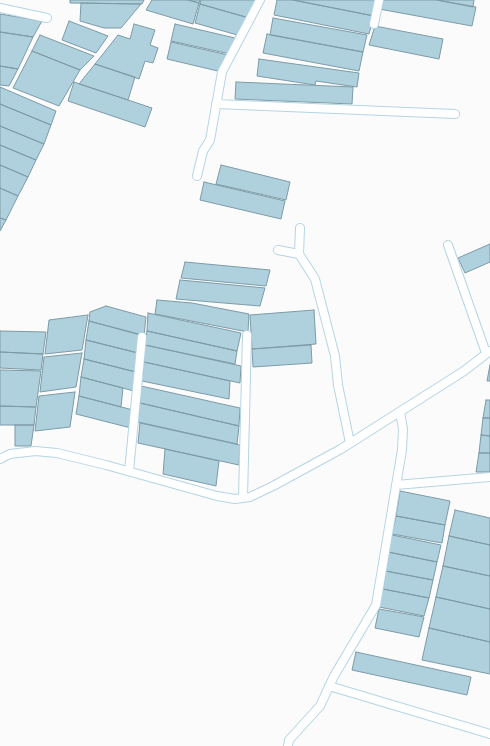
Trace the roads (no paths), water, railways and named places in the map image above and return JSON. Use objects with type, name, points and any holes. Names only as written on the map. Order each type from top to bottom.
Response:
[{"type":"street","points":[[0,3],[3,0]]},
{"type":"street","points":[[197,176],[203,151],[210,140],[222,72],[260,0]]},
{"type":"street","points":[[374,24],[379,0]]},
{"type":"street","points":[[0,8],[47,18]]},
{"type":"street","points":[[216,104],[455,114]]},
{"type":"street","points":[[300,228],[299,254],[315,280],[335,356],[338,385],[350,443]]},
{"type":"street","points":[[0,459],[10,454],[35,451],[57,453],[129,471],[217,496],[235,499],[250,497],[273,486],[350,443],[464,371],[488,352],[448,245]]},
{"type":"street","points":[[278,250],[299,254]]},
{"type":"street","points":[[244,498],[247,335]]},
{"type":"street","points":[[129,471],[142,337]]},
{"type":"street","points":[[288,746],[289,740],[320,706],[376,605],[402,450],[403,429],[400,412]]},
{"type":"street","points":[[396,485],[490,477]]},
{"type":"street","points":[[330,686],[490,734]]}]
